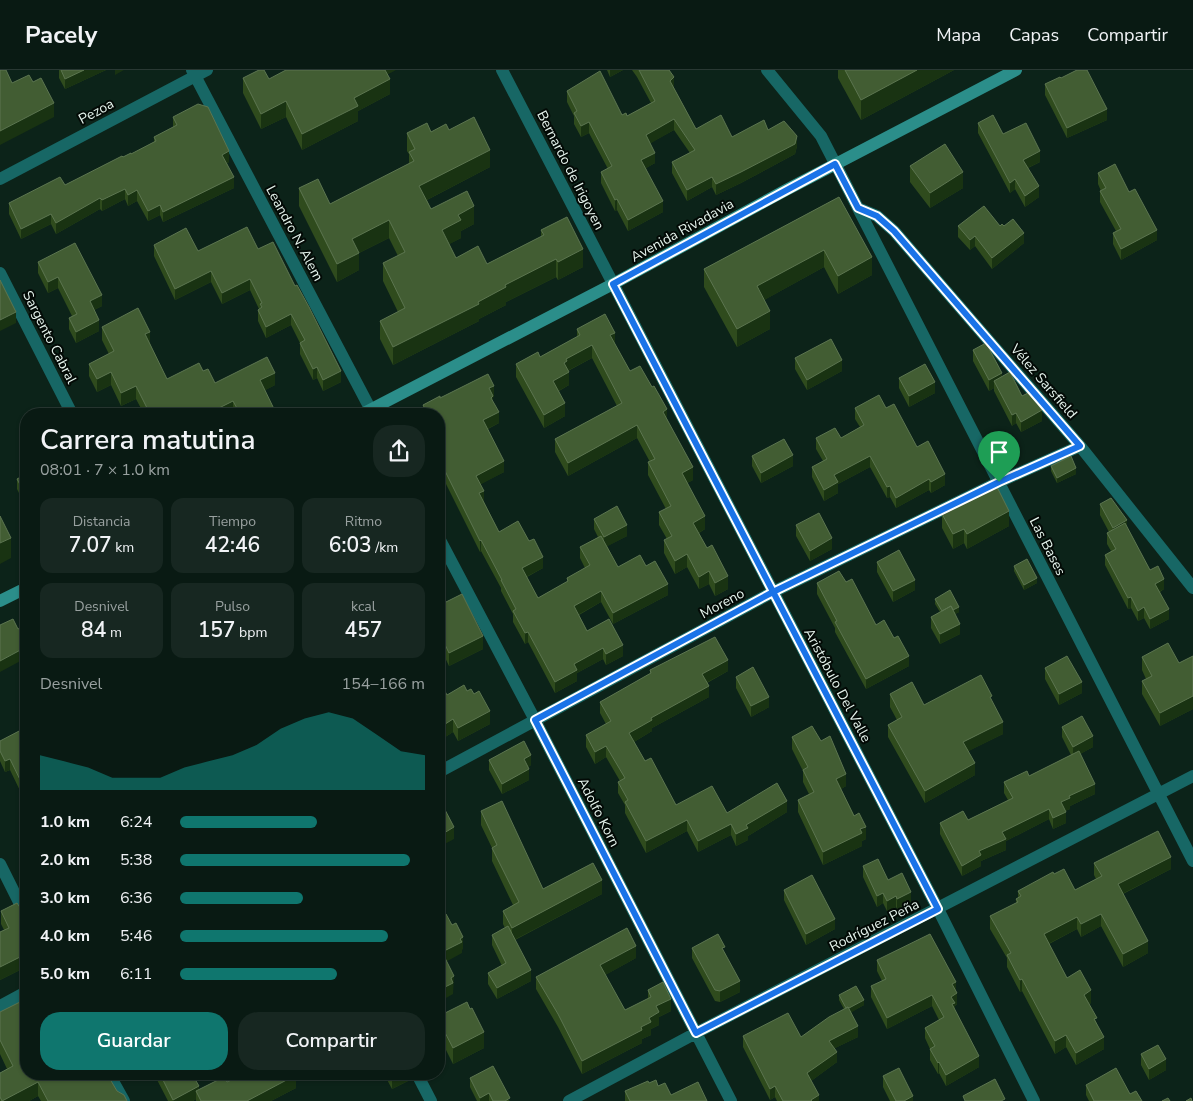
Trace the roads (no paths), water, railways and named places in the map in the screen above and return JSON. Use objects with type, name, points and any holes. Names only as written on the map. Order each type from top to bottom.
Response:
[{"type":"main road","name":"Avenida Rivadavia","points":[[377,408],[1016,70]]},
{"type":"main road","points":[[0,601],[20,591]]},
{"type":"street","name":"Pezoa","points":[[0,179],[193,73],[207,70]]},
{"type":"street","name":"Bernardo de Irigoyen","points":[[502,70],[613,284]]},
{"type":"street","name":"Las Bases","points":[[767,70],[821,136],[1193,862]]},
{"type":"street","name":"Leandro N. Alem","points":[[193,73],[367,408]]},
{"type":"street","name":"Vélez Sarsfield","points":[[858,208],[877,216],[894,231],[1080,446],[1193,588]]},
{"type":"street","name":"Sargento Cabral","points":[[0,273],[69,408]]},
{"type":"street","name":"Aristóbulo Del Valle","points":[[613,284],[938,909],[1034,1101]]},
{"type":"street","name":"Moreno","points":[[445,769],[773,592],[999,482],[1080,446]]},
{"type":"street","name":"Adolfo Korn","points":[[445,549],[731,1101]]},
{"type":"street","name":"Rodríguez Peña","points":[[570,1101],[696,1033],[1193,776]]},
{"type":"street","points":[[0,864],[20,904]]},
{"type":"street","points":[[0,1006],[20,995]]},
{"type":"street","points":[[112,1080],[124,1101]]},
{"type":"street","points":[[420,1080],[431,1101]]}]
